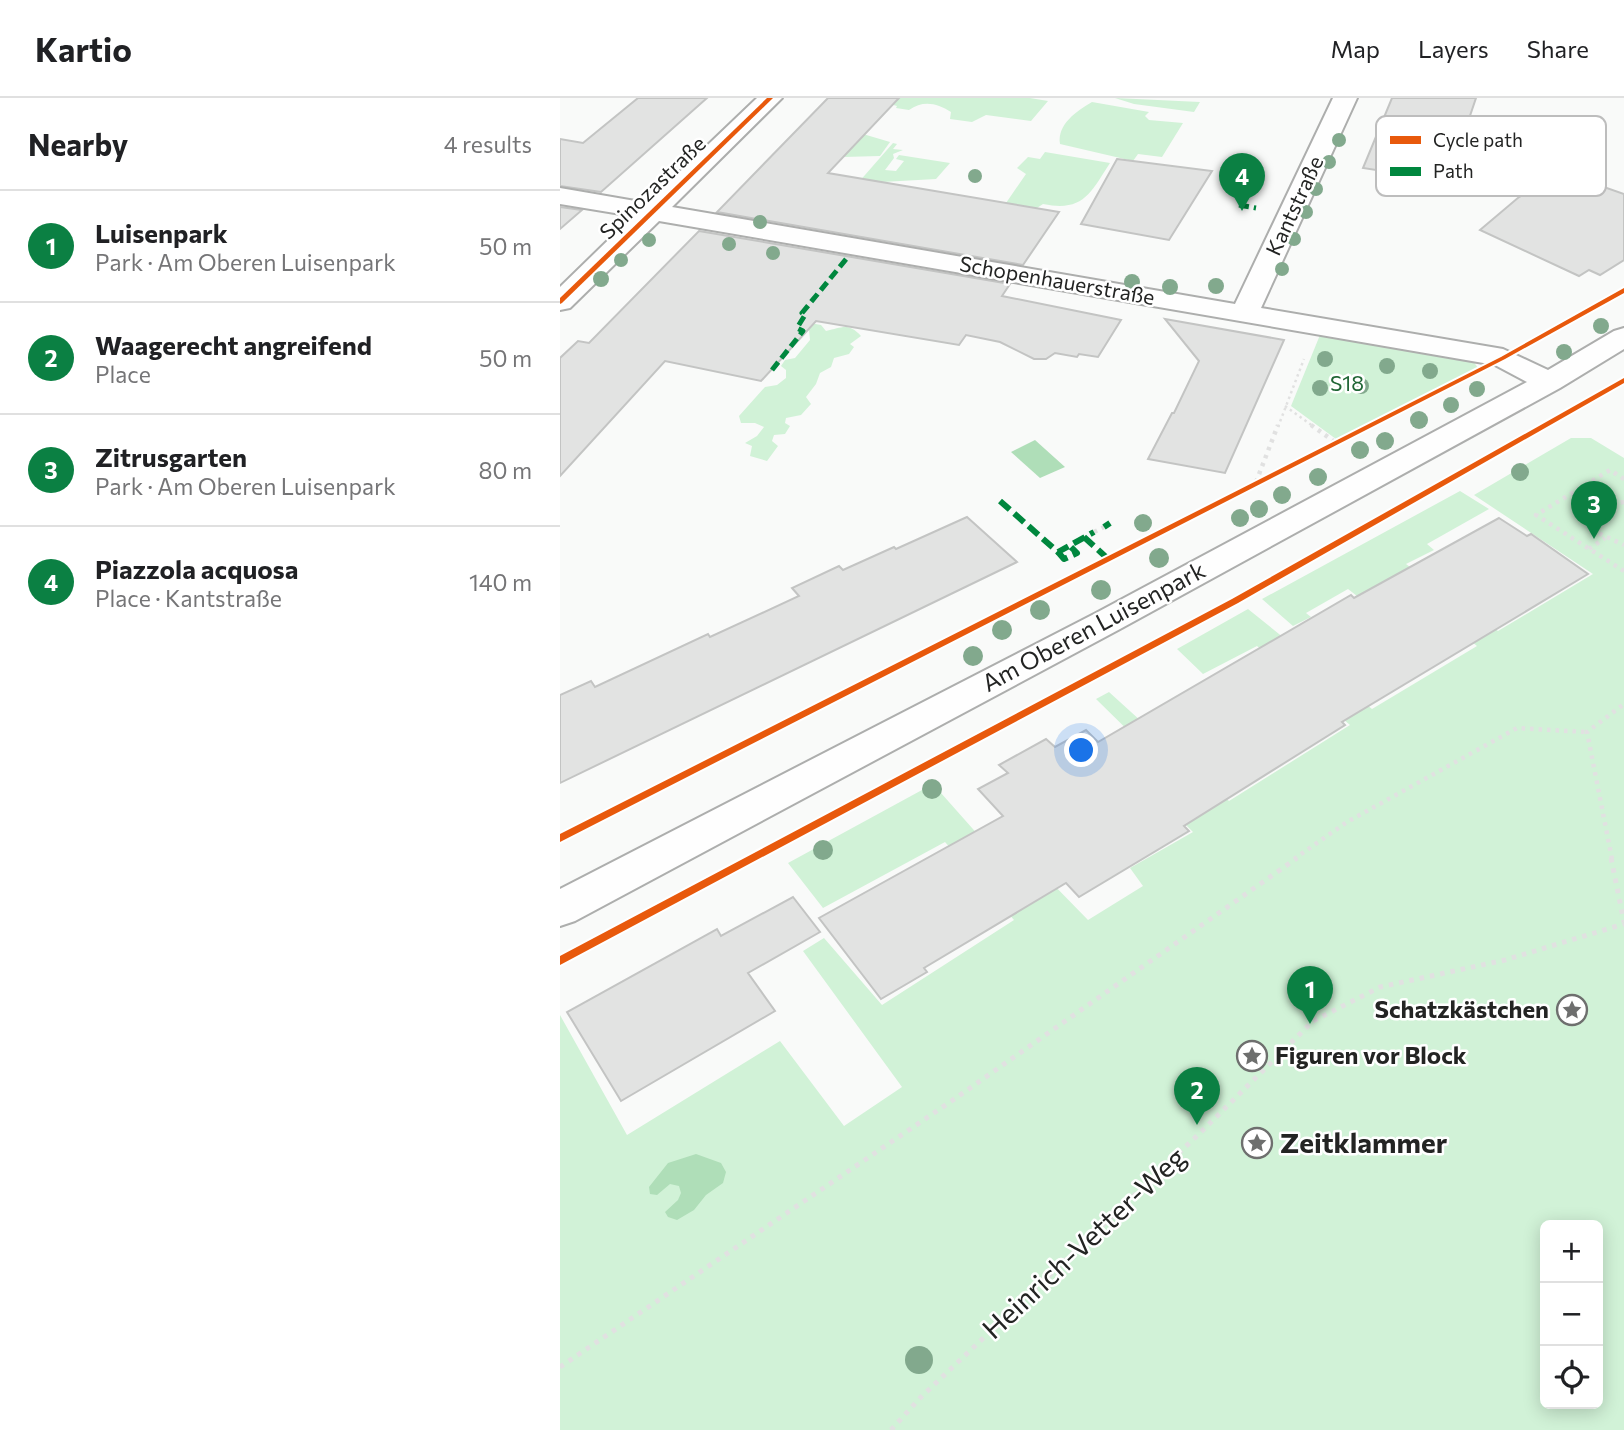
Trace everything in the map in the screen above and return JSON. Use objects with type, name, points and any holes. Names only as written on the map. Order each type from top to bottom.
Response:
[{"type":"street","name":"Spinozastraße","points":[[560,302],[770,98]]},
{"type":"street","name":"Kantstraße","points":[[1245,313],[1345,98]]},
{"type":"street","name":"Schopenhauerstraße","points":[[560,196],[1503,358],[1549,382]]},
{"type":"street","name":"Am Oberen Luisenpark","points":[[560,909],[1096,628],[1549,382],[1624,337]]},
{"type":"path","points":[[1256,482],[1318,326]]},
{"type":"path","points":[[1286,406],[1335,442]]},
{"type":"path","points":[[1624,479],[1610,470],[1536,515],[1624,571]]},
{"type":"path","points":[[1574,492],[1598,506],[1624,502]]},
{"type":"path","points":[[1598,506],[1590,518],[1591,525],[1605,538],[1624,545]]},
{"type":"path","points":[[1094,532],[1104,527]]},
{"type":"path","points":[[1589,549],[1605,538]]},
{"type":"path","points":[[560,1367],[953,1100],[1347,822],[1517,728],[1587,732],[1624,704]]},
{"type":"path","points":[[1587,732],[1624,923]]},
{"type":"green space","points":[[895,98],[1030,98],[1048,101],[1031,121],[986,115],[972,122],[950,119],[951,112],[935,105],[925,104],[909,110],[896,108],[897,106],[890,104]]},
{"type":"green space","points":[[1115,98],[1200,102],[1194,112],[1134,104]]},
{"type":"green space","points":[[1092,102],[1149,112],[1145,116],[1149,120],[1183,123],[1162,157],[1138,154],[1133,161],[1060,144],[1065,124]]},
{"type":"green space","points":[[863,134],[890,142],[880,156],[843,157]]},
{"type":"green space","points":[[893,143],[897,144],[893,149],[903,150],[893,154],[894,158],[885,170],[896,171],[904,161],[896,159],[899,155],[950,163],[936,179],[882,182],[872,194],[851,191]]},
{"type":"green space","points":[[1045,152],[1110,163],[1091,192],[1077,203],[1057,206],[1043,204],[1037,208],[1006,203],[1026,174],[1017,168],[1028,157],[1040,159]]},
{"type":"green space","points":[[810,323],[821,325],[826,331],[848,327],[861,336],[850,344],[854,347],[849,354],[834,358],[831,367],[820,373],[806,397],[811,404],[801,415],[786,418],[785,423],[790,426],[785,434],[774,435],[772,441],[778,446],[767,461],[750,456],[752,446],[745,443],[757,436],[764,427],[755,423],[741,423],[739,416],[765,387],[777,385],[786,378],[786,370],[781,366],[785,360],[795,358],[810,340],[809,330],[797,328]]},
{"type":"green space","name":"S18","points":[[1320,335],[1473,361],[1478,368],[1336,439],[1291,406]]},
{"type":"green space","points":[[1571,438],[1591,438],[1624,458],[1624,1430],[560,1430],[560,1015],[627,1135],[780,1041],[844,1126],[902,1087],[803,951],[824,938],[882,1005],[1014,920],[945,842],[823,908],[788,863],[933,784],[988,846],[1006,836],[1088,920],[1143,886],[1130,868],[1193,832],[1184,823],[1207,808],[1096,699],[1109,692],[1229,801],[1350,725],[1257,646],[1203,674],[1177,649],[1248,609],[1372,709],[1477,646],[1393,576],[1357,596],[1348,589],[1306,613],[1311,617],[1293,626],[1262,599],[1460,491],[1489,509],[1427,544],[1434,550],[1406,564],[1498,631],[1593,574],[1474,495]]},
{"type":"shaded area","points":[[1035,440],[1065,467],[1040,478],[1011,452]]},
{"type":"shaded area","points":[[696,1154],[721,1163],[726,1172],[723,1183],[706,1195],[694,1210],[677,1220],[668,1217],[665,1212],[678,1200],[681,1193],[679,1186],[670,1184],[657,1195],[650,1194],[649,1187],[668,1163]]},
{"type":"building","points":[[638,98],[707,98],[601,192],[560,186],[560,139],[583,143]]},
{"type":"building","points":[[828,98],[899,98],[828,173],[1059,212],[1023,265],[717,212]]},
{"type":"building","points":[[1392,98],[1476,98],[1470,116],[1385,116]]},
{"type":"building","points":[[1376,137],[1376,170],[1363,168]]},
{"type":"building","points":[[1117,159],[1212,171],[1169,240],[1081,224]]},
{"type":"building","points":[[1606,188],[1624,194],[1624,260],[1600,275],[1589,270],[1579,276],[1480,230],[1519,197],[1606,196]]},
{"type":"building","points":[[560,207],[582,210],[560,229]]},
{"type":"building","points":[[699,231],[1010,284],[1002,296],[1121,320],[1098,357],[1055,353],[1046,359],[1034,359],[1000,342],[966,335],[959,345],[816,321],[761,381],[665,361],[560,476],[560,358],[578,341],[589,343]]},
{"type":"building","points":[[1165,319],[1284,340],[1225,473],[1148,459],[1199,361]]},
{"type":"building","points":[[967,517],[1017,562],[560,783],[560,695],[591,681],[595,687],[708,634],[710,637],[799,596],[792,588],[839,566],[843,570]]},
{"type":"building","points":[[1499,518],[1527,536],[1531,534],[1588,574],[1342,722],[1345,725],[1184,826],[1189,831],[1079,897],[1066,883],[924,968],[927,972],[881,999],[819,918],[1003,816],[978,789],[1008,773],[999,765],[1046,739],[1055,747],[1086,730],[1098,742],[1351,595],[1354,598]]},
{"type":"building","points":[[793,897],[820,932],[748,973],[775,1011],[621,1101],[567,1012],[717,929],[721,936]]},
{"type":"marked path","points":[[1239,205],[1256,208]]},
{"type":"marked path","points":[[772,370],[803,331],[797,328],[805,315],[802,313],[847,258]]},
{"type":"marked path","points":[[1000,501],[1058,552],[1094,532]]},
{"type":"marked path","points":[[1104,527],[1110,523]]},
{"type":"marked path","points":[[1084,537],[1107,558]]},
{"type":"marked path","points":[[1058,552],[1064,559],[1077,553],[1069,545]]},
{"type":"cycle path","points":[[560,302],[770,98]]},
{"type":"cycle path","points":[[560,838],[1503,358],[1624,290]]},
{"type":"cycle path","points":[[560,961],[1235,601],[1624,380]]},
{"type":"place","name":"Piazzola acquosa","points":[[1242,211]]},
{"type":"place","name":"Zitrusgarten","points":[[1594,539]]},
{"type":"place","name":"Schatzkästchen","points":[[1572,1010]]},
{"type":"place","name":"Luisenpark","points":[[1310,1024]]},
{"type":"place","name":"Figuren vor Block","points":[[1252,1056]]},
{"type":"place","name":"Waagerecht angreifend","points":[[1197,1125]]},
{"type":"place","name":"Zeitklammer","points":[[1257,1143]]}]
